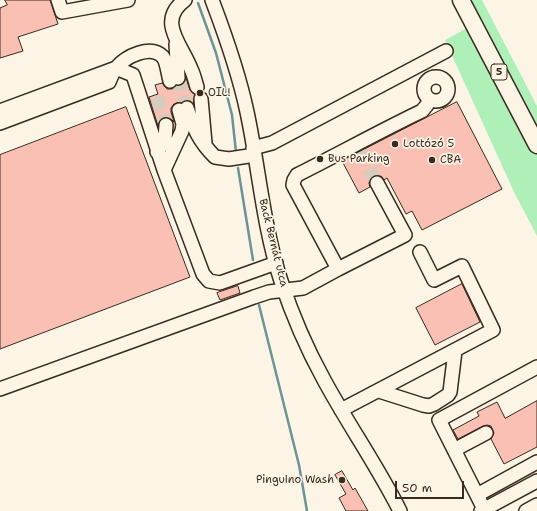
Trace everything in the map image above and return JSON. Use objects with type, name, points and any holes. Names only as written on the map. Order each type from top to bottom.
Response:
[{"type":"main road","name":"5","points":[[462,0],[537,145]]},
{"type":"street","points":[[58,0],[62,12],[128,0]]},
{"type":"street","points":[[185,0],[176,6],[171,18],[172,28],[191,69],[199,93],[205,147]]},
{"type":"street","name":"Back Bernát utca","points":[[212,0],[229,46],[247,112],[266,224],[284,290],[307,345],[323,378],[379,472],[400,511]]},
{"type":"street","points":[[0,111],[116,68],[128,58],[146,51],[155,51],[163,58],[174,80],[176,39]]},
{"type":"street","points":[[164,170],[182,131],[183,109],[205,147],[215,157],[229,159],[254,151],[272,143],[446,51]]},
{"type":"street","points":[[0,123],[109,82],[116,68]]},
{"type":"street","points":[[116,68],[133,75],[157,152],[203,274],[209,281],[220,283],[276,263]]},
{"type":"street","points":[[338,269],[293,185],[294,180],[298,175],[358,149],[368,137],[422,111],[427,105],[429,99]]},
{"type":"street","points":[[157,152],[165,139],[166,125]]},
{"type":"street","points":[[0,389],[254,297],[284,290],[303,288],[405,235],[377,183]]},
{"type":"street","points":[[341,410],[493,330],[462,266],[434,280],[420,252]]},
{"type":"street","points":[[379,390],[423,405],[434,404],[450,392],[455,351]]},
{"type":"street","points":[[537,367],[439,420],[477,495],[482,510],[537,482]]},
{"type":"street","points":[[454,450],[486,433]]},
{"type":"street","points":[[477,495],[537,462]]},
{"type":"street","points":[[526,511],[537,505]]},
{"type":"green space","points":[[469,0],[482,0],[537,106],[537,236],[514,192],[445,40],[480,21]]},
{"type":"building","points":[[5,0],[50,0],[58,24],[18,37],[23,51],[0,58],[0,8],[7,5]]},
{"type":"building","points":[[186,78],[190,90],[195,95],[193,104],[188,100],[174,104],[171,108],[171,112],[174,122],[170,118],[163,118],[159,121],[158,126],[149,97],[158,94],[155,85],[162,83],[167,89],[172,89],[183,84]]},
{"type":"building","name":"CBA","points":[[457,102],[502,189],[422,230],[412,211],[406,214],[387,178],[384,180],[381,176],[374,176],[370,179],[370,187],[359,193],[342,161]]},
{"type":"building","points":[[126,107],[190,277],[0,349],[0,155]]},
{"type":"building","points":[[462,284],[480,322],[435,345],[416,308]]},
{"type":"building","points":[[238,286],[240,293],[220,300],[217,293]]},
{"type":"building","points":[[537,401],[537,447],[504,464],[491,439],[494,433],[491,426],[483,426],[458,439],[453,430],[479,416],[477,412],[497,402],[505,418]]},
{"type":"building","points":[[342,471],[353,490],[355,488],[368,511],[346,511],[339,498],[346,494],[335,475]]},
{"type":"waterway","points":[[198,3],[216,53],[232,115],[236,152]]},
{"type":"waterway","points":[[238,168],[253,260]]},
{"type":"waterway","points":[[259,305],[299,465],[307,511]]},
{"type":"tunnel","points":[[178,78],[187,108]]},
{"type":"tunnel","points":[[157,97],[166,125]]},
{"type":"tunnel","points":[[360,152],[377,183]]},
{"type":"place","name":"OIL!","points":[[200,93]]},
{"type":"place","name":"Lottózó 5","points":[[395,144]]},
{"type":"place","name":"Bus Parking","points":[[320,159]]},
{"type":"place","name":"CBA","points":[[432,160]]},
{"type":"place","name":"Pinguino Wash","points":[[342,480]]}]
